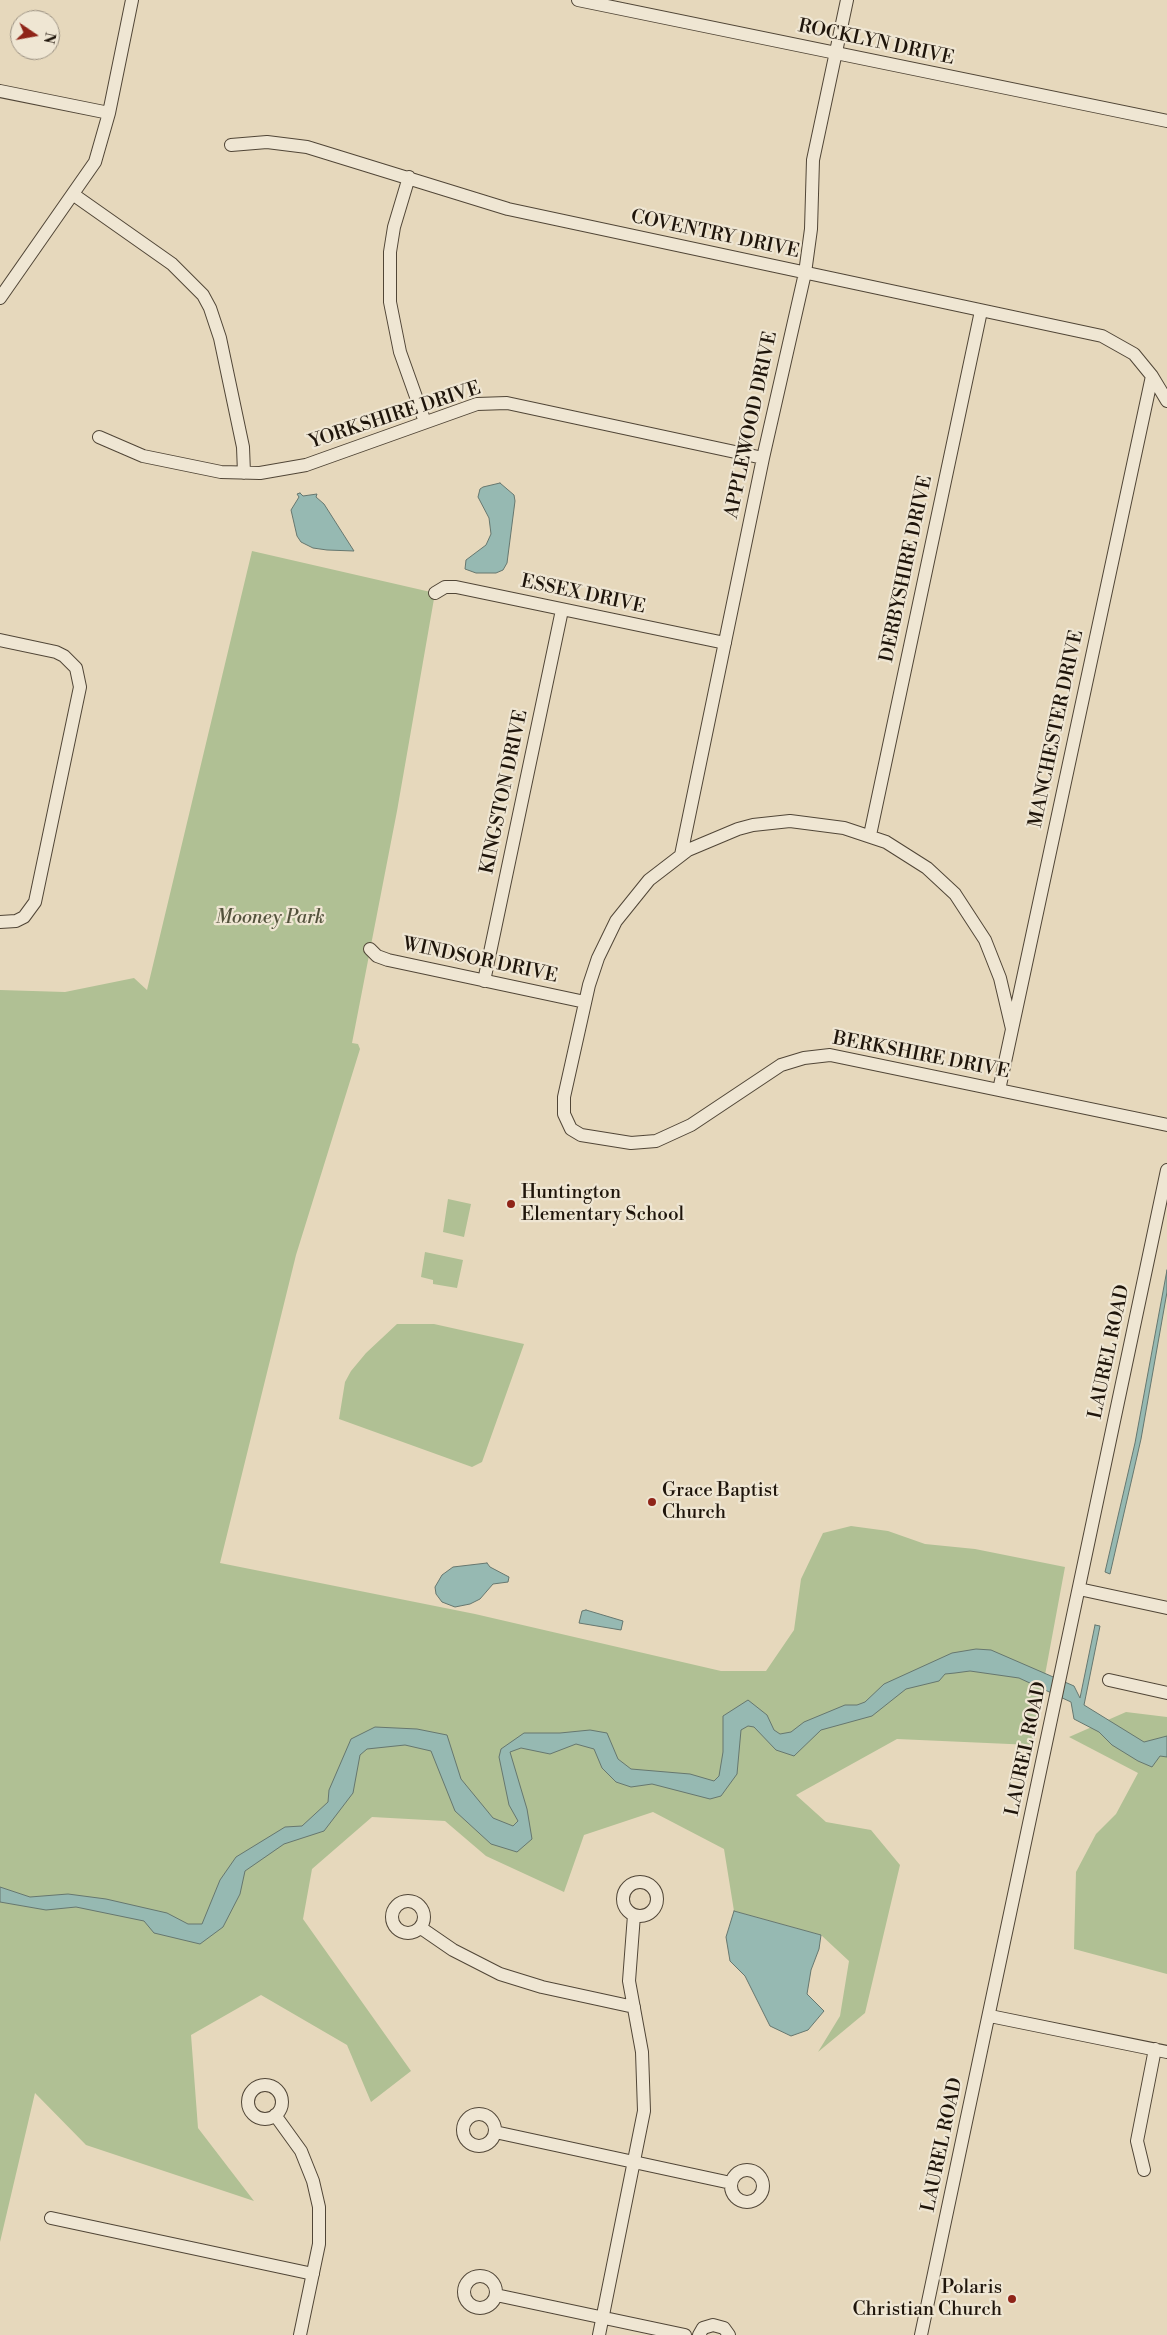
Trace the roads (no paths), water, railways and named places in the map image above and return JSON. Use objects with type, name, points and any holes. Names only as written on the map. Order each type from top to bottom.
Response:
[{"type":"street","points":[[0,298],[74,195],[95,162],[109,114],[132,0]]},
{"type":"street","name":"ROCKLYN DRIVE","points":[[578,0],[1167,122]]},
{"type":"street","name":"APPLEWOOD DRIVE","points":[[681,856],[763,458],[805,273],[811,229],[813,160],[846,0]]},
{"type":"street","points":[[0,91],[109,114]]},
{"type":"street","name":"COVENTRY DRIVE","points":[[230,145],[267,142],[296,144],[409,177],[508,209],[1112,340],[1134,354],[1152,376],[1167,401]]},
{"type":"street","points":[[409,177],[394,227],[390,252],[390,302],[400,352],[425,422]]},
{"type":"street","points":[[74,195],[172,264],[202,295],[210,308],[220,338],[243,447],[244,473]]},
{"type":"street","name":"DERBYSHIRE DRIVE","points":[[870,835],[981,311]]},
{"type":"street","name":"MANCHESTER DRIVE","points":[[999,1090],[1152,376]]},
{"type":"street","name":"YORKSHIRE DRIVE","points":[[99,437],[143,456],[205,470],[244,473],[282,470],[306,465],[477,404],[507,403],[763,458]]},
{"type":"street","name":"ESSEX DRIVE","points":[[435,593],[445,587],[456,587],[725,643]]},
{"type":"street","name":"KINGSTON DRIVE","points":[[484,981],[562,610]]},
{"type":"street","points":[[0,640],[56,652],[64,656],[76,668],[80,687],[35,902],[24,917],[16,921],[0,922]]},
{"type":"street","points":[[585,1002],[598,958],[616,921],[639,891],[681,856],[695,847],[738,829],[779,821],[832,825],[870,835],[898,848],[927,868],[963,904],[985,940],[1008,1004],[1012,1029]]},
{"type":"street","name":"WINDSOR DRIVE","points":[[370,949],[377,956],[388,960],[585,1002]]},
{"type":"street","name":"BERKSHIRE DRIVE","points":[[585,1002],[564,1097],[564,1114],[571,1129],[581,1135],[638,1143],[664,1139],[691,1125],[781,1066],[804,1058],[821,1056],[848,1058],[1167,1125]]},
{"type":"street","name":"LAUREL ROAD","points":[[921,2335],[990,2016],[1167,1170]]},
{"type":"street","points":[[1079,1589],[1167,1608]]},
{"type":"street","points":[[1109,1680],[1167,1693]]},
{"type":"street","points":[[599,2335],[643,2122],[645,2077],[629,1980],[634,1915]]},
{"type":"street","points":[[421,1928],[466,1957],[507,1977],[542,1987],[634,2007]]},
{"type":"street","points":[[990,2016],[1161,2051],[1137,2141],[1144,2170]]},
{"type":"street","points":[[275,2115],[301,2151],[317,2196],[319,2244],[300,2335]]},
{"type":"street","points":[[495,2132],[730,2183]]},
{"type":"street","points":[[51,2218],[313,2274]]},
{"type":"street","points":[[496,2295],[685,2335]]},
{"type":"street","points":[[699,2335],[703,2328],[714,2325],[724,2328],[729,2335]]},
{"type":"water","points":[[500,483],[514,495],[515,501],[507,563],[503,570],[496,573],[476,573],[465,569],[466,560],[486,545],[491,534],[489,518],[478,497],[480,489]]},
{"type":"water","points":[[300,493],[303,496],[317,494],[316,497],[324,504],[354,551],[313,548],[301,542],[297,536],[291,510],[299,497],[297,494]]},
{"type":"water","points":[[1167,1270],[1167,1292],[1141,1439],[1110,1574],[1105,1572],[1135,1443]]},
{"type":"water","points":[[487,1563],[490,1567],[509,1577],[508,1582],[493,1584],[480,1599],[470,1604],[455,1607],[442,1602],[436,1594],[435,1587],[442,1575],[453,1567]]},
{"type":"water","points":[[586,1610],[623,1621],[621,1630],[579,1623],[582,1611]]},
{"type":"water","points":[[1095,1625],[1100,1626],[1084,1705],[1144,1742],[1167,1736],[1167,1757],[1160,1756],[1152,1767],[1112,1745],[1099,1732],[1074,1719],[1071,1702],[1019,1678],[970,1671],[945,1674],[939,1681],[906,1689],[872,1716],[821,1730],[794,1756],[776,1750],[754,1727],[748,1726],[741,1730],[737,1774],[721,1796],[710,1799],[652,1784],[631,1787],[616,1782],[602,1768],[594,1749],[576,1744],[550,1754],[521,1748],[510,1752],[527,1809],[532,1839],[517,1852],[491,1844],[455,1811],[431,1751],[405,1745],[367,1749],[360,1755],[353,1793],[324,1831],[284,1844],[245,1871],[240,1894],[223,1927],[200,1944],[154,1933],[144,1921],[76,1907],[46,1910],[0,1902],[0,1887],[30,1897],[68,1894],[106,1899],[167,1913],[188,1924],[202,1924],[220,1880],[236,1857],[285,1827],[302,1826],[328,1802],[329,1790],[351,1739],[375,1727],[417,1729],[447,1735],[461,1779],[493,1818],[513,1826],[518,1821],[509,1805],[499,1757],[501,1749],[524,1733],[560,1733],[590,1730],[607,1733],[618,1759],[631,1769],[690,1774],[714,1781],[719,1776],[723,1752],[723,1716],[748,1700],[767,1715],[774,1730],[780,1734],[791,1732],[804,1722],[845,1705],[857,1705],[865,1702],[884,1684],[952,1653],[976,1649],[991,1650],[1074,1686],[1080,1698]]},
{"type":"water","points":[[734,1911],[821,1935],[819,1949],[811,1970],[807,1994],[824,2011],[808,2030],[791,2036],[770,2026],[745,1976],[730,1961],[726,1937]]},
{"type":"place","name":"Huntington Elementary School","points":[[511,1204]]},
{"type":"place","name":"Grace Baptist Church","points":[[652,1502]]},
{"type":"place","name":"Polaris Christian Church","points":[[1012,2299]]},
{"type":"park label","name":"Mooney Park","points":[[270,918]]}]
